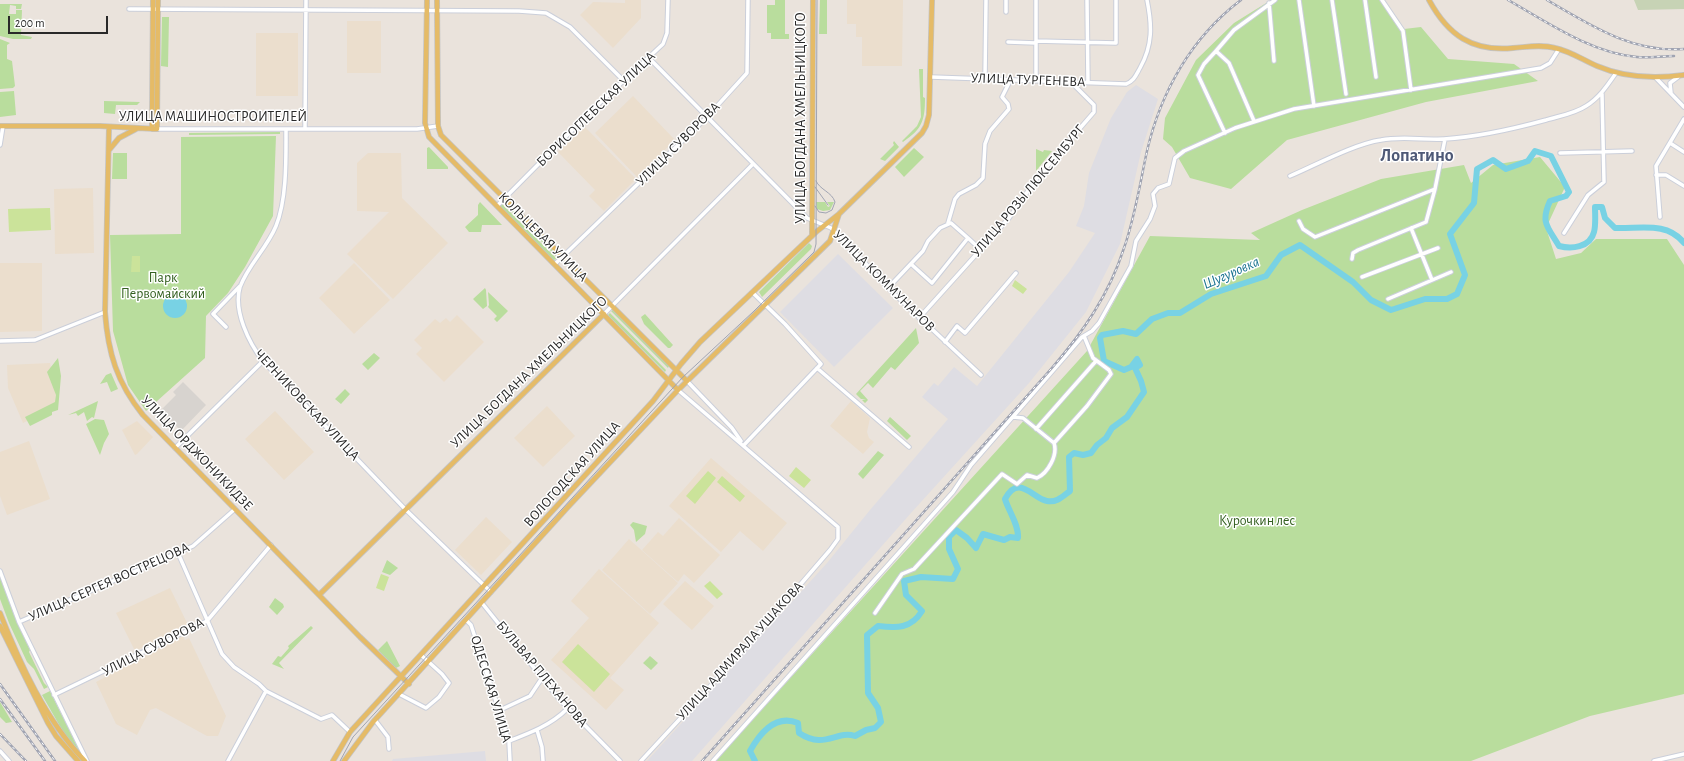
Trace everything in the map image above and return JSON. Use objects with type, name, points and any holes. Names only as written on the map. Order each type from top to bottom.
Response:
[{"type":"main road","points":[[152,0],[155,10]]},
{"type":"main road","points":[[154,129],[155,10],[158,0]]},
{"type":"main road","points":[[426,128],[427,0]]},
{"type":"main road","points":[[437,0],[438,126]]},
{"type":"main road","name":"УЛИЦА БОГДАНА ХМЕЛЬНИЦКОГО","points":[[812,236],[813,0]]},
{"type":"main road","name":"ВОЛОГОДСКАЯ УЛИЦА","points":[[333,761],[350,732],[643,412],[700,342],[812,236],[840,214],[922,133],[926,126],[929,114],[932,0]]},
{"type":"main road","points":[[1429,0],[1443,22],[1462,39],[1474,45],[1497,49],[1540,46],[1559,49],[1616,73],[1656,78],[1682,75]]},
{"type":"main road","name":"УЛИЦА МАШИНОСТРОИТЕЛЕЙ","points":[[2,126],[154,129]]},
{"type":"main road","name":"КОЛЬЦЕВАЯ УЛИЦА","points":[[438,126],[440,135],[505,198],[562,258],[687,381]]},
{"type":"main road","name":"УЛИЦА ОРДЖОНИКИДЗЕ","points":[[109,127],[105,312],[107,336],[113,364],[124,388],[143,415],[409,684]]},
{"type":"main road","points":[[108,151],[120,138],[137,128]]},
{"type":"main road","name":"КОЛЬЦЕВАЯ УЛИЦА","points":[[426,128],[433,142],[678,390]]},
{"type":"main road","name":"ВОЛОГОДСКАЯ УЛИЦА","points":[[344,761],[375,720],[523,557],[678,390],[822,250],[830,241],[840,214]]},
{"type":"main road","name":"УЛИЦА БОГДАНА ХМЕЛЬНИЦКОГО","points":[[320,595],[405,509],[604,314]]},
{"type":"main road","points":[[0,613],[14,645],[52,720],[69,745],[86,761]]},
{"type":"main road","points":[[0,626],[48,723],[56,736],[78,761]]},
{"type":"street","points":[[305,128],[306,0]]},
{"type":"street","name":"БОРИСОГЛЕБСКАЯ УЛИЦА","points":[[497,206],[623,80],[663,44],[667,33],[668,0]]},
{"type":"street","name":"УЛИЦА СУВОРОВА","points":[[555,264],[706,117],[746,73],[748,0]]},
{"type":"street","points":[[985,78],[986,0]]},
{"type":"street","points":[[1006,0],[1006,12]]},
{"type":"street","points":[[1036,0],[1036,80]]},
{"type":"street","points":[[1087,0],[1086,42],[1088,82]]},
{"type":"street","points":[[1008,42],[1116,43],[1116,0]]},
{"type":"street","name":"УЛИЦА ТУРГЕНЕВА","points":[[930,77],[1126,84],[1134,78],[1147,56],[1150,46],[1151,28],[1147,0]]},
{"type":"street","points":[[1225,132],[1198,75],[1234,30],[1275,0]]},
{"type":"street","points":[[1299,0],[1314,106]]},
{"type":"street","points":[[1332,0],[1346,94]]},
{"type":"street","points":[[1365,0],[1376,77]]},
{"type":"street","points":[[1382,0],[1403,31],[1411,90]]},
{"type":"street","points":[[1269,3],[1274,61]]},
{"type":"street","points":[[129,9],[518,11],[546,13],[570,27],[623,80]]},
{"type":"street","points":[[713,761],[953,492],[971,465],[1084,336],[1099,324],[1131,266],[1136,241],[1150,219],[1155,206],[1153,194],[1158,188],[1169,184],[1175,158],[1184,150],[1225,132],[1274,114],[1541,68],[1550,63],[1559,49]]},
{"type":"street","points":[[1216,51],[1229,63],[1254,121]]},
{"type":"street","name":"УЛИЦА КОММУНАРОВ","points":[[648,57],[706,117],[812,221],[825,225],[834,231],[888,288],[981,375]]},
{"type":"street","points":[[1290,176],[1357,148],[1381,140],[1445,139],[1509,129],[1564,115],[1586,106],[1602,94],[1616,73]]},
{"type":"street","points":[[1672,95],[1670,83],[1682,75]]},
{"type":"street","points":[[1656,78],[1684,107]]},
{"type":"street","points":[[888,288],[923,251],[928,241],[940,228],[948,223],[955,199],[959,194],[976,185],[983,178],[985,144],[990,131],[1009,109],[1008,104],[1002,97],[1011,79]]},
{"type":"street","name":"УЛИЦА РОЗЫ ЛЮКСЕМБУРГ","points":[[919,318],[965,265],[981,250],[1008,218],[1037,178],[1094,112],[1094,105],[1071,82]]},
{"type":"street","points":[[1564,233],[1588,195],[1604,182],[1602,94]]},
{"type":"street","points":[[1660,218],[1656,175],[1657,163],[1684,119]]},
{"type":"street","points":[[0,145],[2,126]]},
{"type":"street","name":"УЛИЦА МАШИНОСТРОИТЕЛЕЙ","points":[[154,129],[305,128],[417,130],[438,126]]},
{"type":"street","name":"ЧЕРНИКОВСКАЯ УЛИЦА","points":[[286,129],[284,176],[280,214],[276,227],[242,284],[239,303],[248,338],[263,361],[405,509],[491,592]]},
{"type":"street","points":[[1352,259],[1353,253],[1358,250],[1426,222],[1429,218],[1445,139]]},
{"type":"street","points":[[1670,142],[1684,152]]},
{"type":"street","points":[[1560,153],[1632,151]]},
{"type":"street","name":"УЛИЦА БОГДАНА ХМЕЛЬНИЦКОГО","points":[[604,314],[753,164]]},
{"type":"street","points":[[1656,175],[1666,175],[1684,186]]},
{"type":"street","points":[[1299,221],[1303,229],[1315,237],[1435,189]]},
{"type":"street","points":[[948,223],[953,224],[981,250]]},
{"type":"street","points":[[1411,228],[1432,280]]},
{"type":"street","points":[[911,264],[932,283],[968,238]]},
{"type":"street","points":[[1362,277],[1438,248]]},
{"type":"street","points":[[1388,299],[1451,272]]},
{"type":"street","points":[[945,342],[957,326],[965,333],[1016,273]]},
{"type":"street","points":[[226,328],[212,314],[242,284]]},
{"type":"street","points":[[744,445],[820,364],[766,305],[753,293]]},
{"type":"street","points":[[0,341],[35,340],[105,312]]},
{"type":"street","points":[[1054,443],[1110,376],[1109,370],[1096,361],[1091,354],[1084,336]]},
{"type":"street","points":[[175,448],[263,361]]},
{"type":"street","points":[[1036,429],[1096,361]]},
{"type":"street","points":[[817,368],[909,447]]},
{"type":"street","name":"КОЛЬЦЕВАЯ УЛИЦА","points":[[687,381],[732,428],[744,445]]},
{"type":"street","name":"КОЛЬЦЕВАЯ УЛИЦА","points":[[678,390],[838,527],[838,539]]},
{"type":"street","points":[[875,613],[902,574],[914,569],[1002,474],[1017,484],[1027,475],[1035,479],[1040,477],[1053,459],[1056,450],[1054,443],[1023,418],[1013,417]]},
{"type":"street","name":"УЛИЦА СЕРГЕЯ ВОСТРЕЦОВА","points":[[19,622],[193,546],[235,509]]},
{"type":"street","name":"УЛИЦА АДМИРАЛА УШАКОВА","points":[[641,761],[751,642],[838,539]]},
{"type":"street","name":"УЛИЦА СУВОРОВА","points":[[54,695],[207,621],[271,545]]},
{"type":"street","points":[[178,553],[207,621],[226,658],[234,667],[259,684],[266,691],[321,719],[332,715],[350,732]]},
{"type":"street","points":[[0,570],[19,622],[86,761]]},
{"type":"street","name":"БУЛЬВАР ПЛЕХАНОВА","points":[[482,603],[568,709],[620,761]]},
{"type":"street","points":[[478,608],[488,611]]},
{"type":"street","name":"ОДЕССКАЯ УЛИЦА","points":[[466,620],[471,625],[508,741],[510,761]]},
{"type":"street","points":[[399,694],[426,708],[439,697],[449,683],[421,655]]},
{"type":"street","points":[[498,711],[530,696],[542,678]]},
{"type":"street","points":[[228,761],[266,691]]},
{"type":"street","points":[[508,741],[537,730],[560,717],[568,709]]},
{"type":"street","points":[[375,720],[388,737],[389,749]]},
{"type":"street","points":[[537,730],[542,747],[543,761]]},
{"type":"street","points":[[0,752],[9,761]]},
{"type":"street","points":[[1654,761],[1684,754]]},
{"type":"shaded area","points":[[625,0],[641,0],[641,18],[613,48],[580,15],[593,2],[625,3]]},
{"type":"shaded area","points":[[847,0],[903,0],[902,66],[862,66],[862,37],[856,37],[856,24],[847,24]]},
{"type":"shaded area","points":[[347,21],[381,21],[381,73],[347,73]]},
{"type":"shaded area","points":[[256,33],[298,33],[298,96],[256,96]]},
{"type":"shaded area","points":[[1136,85],[1158,99],[1141,152],[1120,244],[1086,312],[1029,383],[911,513],[692,761],[647,761],[827,563],[948,419],[922,397],[934,383],[938,386],[954,367],[977,386],[1069,272],[1095,233],[1076,226],[1084,206],[1089,173],[1111,118],[1127,92]]},
{"type":"shaded area","points":[[633,96],[675,140],[637,177],[595,133]]},
{"type":"shaded area","points":[[584,126],[636,179],[604,211],[589,196],[595,190],[558,152]]},
{"type":"shaded area","points":[[368,153],[401,153],[402,198],[448,243],[393,299],[347,254],[389,212],[357,211],[357,163]]},
{"type":"shaded area","points":[[93,188],[94,253],[55,254],[54,189]]},
{"type":"shaded area","points":[[838,254],[893,308],[834,367],[780,312]]},
{"type":"shaded area","points":[[0,263],[42,263],[42,331],[0,332]]},
{"type":"shaded area","points":[[354,263],[390,300],[354,334],[319,298]]},
{"type":"shaded area","points":[[457,315],[484,342],[444,382],[416,354],[422,348],[414,340],[435,319],[440,323],[446,318],[450,322]]},
{"type":"shaded area","points":[[50,363],[58,405],[23,423],[8,388],[7,365]]},
{"type":"shaded area","points":[[183,382],[206,405],[181,431],[161,410],[176,395],[173,392]]},
{"type":"shaded area","points":[[851,401],[870,418],[867,432],[869,438],[874,442],[863,454],[830,426]]},
{"type":"shaded area","points":[[547,406],[575,436],[543,467],[514,438]]},
{"type":"shaded area","points":[[275,411],[314,452],[284,480],[245,439]]},
{"type":"shaded area","points":[[137,421],[153,437],[135,455],[122,430]]},
{"type":"shaded area","points":[[29,441],[50,499],[7,515],[0,496],[0,452]]},
{"type":"shaded area","points":[[711,458],[787,523],[763,551],[740,531],[721,552],[669,506]]},
{"type":"shaded area","points":[[486,517],[512,542],[481,575],[455,550]]},
{"type":"shaded area","points":[[679,518],[720,555],[694,583],[684,574],[678,582],[642,550],[658,532],[663,536]]},
{"type":"shaded area","points":[[629,539],[678,583],[650,614],[602,570]]},
{"type":"shaded area","points":[[599,569],[659,623],[610,678],[624,690],[606,710],[551,660],[589,618],[571,601]]},
{"type":"shaded area","points":[[685,581],[714,606],[692,630],[663,604]]},
{"type":"shaded area","points":[[170,588],[188,625],[135,651],[116,613]]},
{"type":"shaded area","points":[[183,636],[185,640],[189,638],[226,716],[218,736],[207,736],[156,708],[150,710],[137,735],[116,724],[96,682]]},
{"type":"shaded area","points":[[485,751],[486,761],[392,761],[393,759]]},
{"type":"green space","points":[[775,0],[785,0],[785,34],[789,34],[789,39],[771,39],[771,33],[767,33],[767,5],[775,5]]},
{"type":"green space","points":[[820,0],[827,0],[827,34],[819,34]]},
{"type":"green space","points":[[1271,0],[1384,0],[1404,29],[1421,27],[1448,59],[1514,64],[1538,81],[1426,102],[1287,140],[1231,189],[1190,178],[1172,147],[1163,139],[1165,118],[1196,60],[1234,23]]},
{"type":"green space","points":[[1634,0],[1684,0],[1684,9],[1638,10]]},
{"type":"green space","points":[[0,4],[22,4],[21,9],[16,9],[16,6],[10,5],[9,14],[16,14],[16,10],[22,10],[21,35],[32,37],[31,39],[13,39],[0,36]]},
{"type":"green space","points":[[162,17],[169,17],[168,67],[161,66]]},
{"type":"green space","points":[[0,39],[10,43],[7,45],[7,59],[12,61],[15,86],[13,88],[0,89]]},
{"type":"green space","points":[[919,69],[923,69],[923,97],[925,98],[923,119],[914,133],[903,142],[902,141],[917,126],[921,117]]},
{"type":"green space","points":[[14,91],[16,115],[0,117],[0,92]]},
{"type":"green space","points":[[104,101],[140,102],[137,105],[116,105],[115,114],[104,113]]},
{"type":"green space","points":[[280,132],[280,134],[189,135],[189,133]]},
{"type":"green space","name":"Парк Первомайский","points":[[276,136],[273,216],[245,267],[228,293],[206,316],[205,358],[146,411],[128,385],[113,331],[110,235],[181,234],[181,137]]},
{"type":"green space","points":[[894,141],[899,147],[885,161],[880,159],[894,145]]},
{"type":"green space","points":[[429,147],[448,167],[448,169],[427,169],[427,148]]},
{"type":"green space","points":[[914,148],[924,157],[904,177],[895,167]]},
{"type":"green space","points":[[1036,149],[1043,152],[1044,150],[1052,151],[1036,171]]},
{"type":"green space","points":[[113,153],[127,153],[127,179],[112,179]]},
{"type":"green space","name":"Курочкин лес","points":[[1540,157],[1565,187],[1546,228],[1556,259],[1581,253],[1596,239],[1667,239],[1684,265],[1684,694],[1590,716],[1471,761],[715,761],[1087,351],[1150,236],[1260,240],[1251,233],[1302,210],[1381,179],[1464,165],[1471,183],[1493,165]]},
{"type":"green space","points":[[504,201],[558,255],[558,258],[502,202]]},
{"type":"green space","points":[[480,202],[502,225],[482,225],[481,232],[469,232],[465,227],[478,215],[478,205]]},
{"type":"green space","points":[[816,202],[825,202],[828,207],[830,206],[827,202],[834,202],[830,210],[823,211],[817,209]]},
{"type":"green space","points":[[501,203],[557,259],[553,260],[501,207]]},
{"type":"green space","points":[[50,208],[51,230],[9,232],[8,209]]},
{"type":"green space","points":[[809,243],[812,246],[811,249],[762,297],[759,292]]},
{"type":"green space","points":[[132,256],[140,256],[140,272],[131,272]]},
{"type":"green space","points":[[1015,280],[1027,289],[1023,294],[1012,286]]},
{"type":"green space","points":[[485,288],[487,306],[483,309],[473,299]]},
{"type":"green space","points":[[488,292],[508,311],[497,322],[494,319],[497,316],[488,307]]},
{"type":"green space","points":[[613,310],[669,366],[668,368],[611,311]]},
{"type":"green space","points":[[610,313],[666,370],[665,372],[608,315]]},
{"type":"green space","points":[[645,314],[673,345],[670,348],[668,348],[644,324],[641,317]]},
{"type":"green space","points":[[916,328],[919,343],[895,370],[891,367],[873,388],[868,383],[860,391],[868,400],[865,403],[862,400],[866,399],[861,399],[856,394]]},
{"type":"green space","points":[[374,353],[380,358],[368,370],[362,364]]},
{"type":"green space","points":[[58,358],[61,376],[58,410],[52,412],[52,415],[30,426],[25,417],[55,402],[56,395],[47,372]]},
{"type":"green space","points":[[111,373],[118,389],[111,392],[107,382],[100,384],[106,375]]},
{"type":"green space","points":[[345,389],[350,394],[341,404],[335,399]]},
{"type":"green space","points":[[98,401],[94,418],[92,417],[87,421],[84,412],[78,416],[76,413],[68,415]]},
{"type":"green space","points":[[890,417],[911,436],[907,440],[887,421]]},
{"type":"green space","points":[[95,419],[104,420],[109,434],[100,455],[86,424]]},
{"type":"green space","points":[[878,451],[884,455],[863,479],[858,474]]},
{"type":"green space","points":[[796,467],[811,480],[804,488],[789,476]]},
{"type":"green space","points":[[708,471],[716,478],[695,504],[686,496]]},
{"type":"green space","points":[[722,476],[745,496],[740,502],[717,482]]},
{"type":"green space","points":[[633,522],[647,526],[645,534],[636,542],[634,530],[630,525]]},
{"type":"green space","points":[[387,560],[398,568],[390,575],[382,572]]},
{"type":"green space","points":[[381,574],[389,577],[384,591],[376,588]]},
{"type":"green space","points":[[0,577],[16,620],[30,650],[29,652],[44,683],[48,687],[44,689],[34,669],[27,662],[9,623],[0,599]]},
{"type":"green space","points":[[710,581],[723,594],[717,599],[704,586]]},
{"type":"green space","points":[[275,598],[283,604],[284,607],[277,615],[269,607]]},
{"type":"green space","points":[[311,626],[313,628],[279,663],[284,669],[272,664],[278,656],[281,657],[289,648],[288,646]]},
{"type":"green space","points":[[387,641],[400,666],[396,668],[378,650]]},
{"type":"green space","points":[[578,644],[610,674],[594,692],[562,662]]},
{"type":"green space","points":[[650,656],[658,663],[651,670],[643,663]]},
{"type":"green space","points":[[50,691],[80,752],[65,735],[42,695]]},
{"type":"green space","points":[[0,702],[12,722],[6,723],[0,717]]},
{"type":"water","points":[[175,294],[183,298],[187,306],[183,314],[175,318],[167,314],[163,306],[167,298]]},
{"type":"waterway","name":"Шугуровка","points":[[755,761],[750,751],[754,744],[770,727],[783,721],[798,723],[799,733],[816,740],[830,739],[842,735],[855,736],[866,730],[875,728],[881,722],[878,708],[868,693],[867,635],[878,626],[903,626],[918,617],[922,611],[906,595],[904,581],[921,577],[953,579],[958,569],[949,549],[949,537],[956,530],[967,538],[976,548],[983,534],[1004,540],[1010,537],[1018,538],[1017,528],[1005,499],[1010,492],[1016,488],[1026,490],[1047,501],[1060,499],[1070,491],[1069,457],[1074,453],[1083,455],[1091,453],[1097,445],[1106,438],[1112,428],[1127,417],[1144,392],[1135,368],[1140,365],[1137,359],[1131,367],[1124,370],[1104,361],[1100,338],[1102,335],[1123,331],[1136,334],[1152,319],[1168,313],[1180,313],[1211,294],[1266,276],[1281,255],[1300,245],[1353,282],[1371,300],[1391,310],[1425,299],[1447,299],[1457,294],[1465,275],[1450,234],[1474,203],[1477,169],[1493,160],[1506,169],[1528,161],[1535,151],[1551,156],[1569,192],[1566,196],[1550,201],[1547,208],[1547,225],[1559,246],[1574,247],[1580,246],[1589,241],[1595,229],[1595,207],[1602,207],[1605,218],[1615,228],[1643,227],[1661,229],[1677,236],[1684,243]]},
{"type":"tram line","points":[[340,761],[353,737],[683,377],[754,311],[814,252],[816,244],[817,0]]},
{"type":"tram line","points":[[815,206],[819,212],[826,213],[832,210],[835,202],[816,181]]},
{"type":"tram line","points":[[815,187],[828,205]]},
{"type":"railway","points":[[702,761],[1051,369],[1084,327],[1103,297],[1118,265],[1128,236],[1153,129],[1170,87],[1193,48],[1223,15],[1241,0]]},
{"type":"railway","points":[[1508,0],[1554,27],[1603,50],[1637,57],[1674,56]]},
{"type":"railway","points":[[1547,0],[1596,28],[1629,42],[1647,47],[1684,49]]},
{"type":"railway","points":[[0,684],[55,761]]},
{"type":"railway","points":[[0,699],[45,761]]},
{"type":"railway","points":[[0,734],[26,761]]},
{"type":"district","name":"Лопатино","points":[[1417,156]]}]
